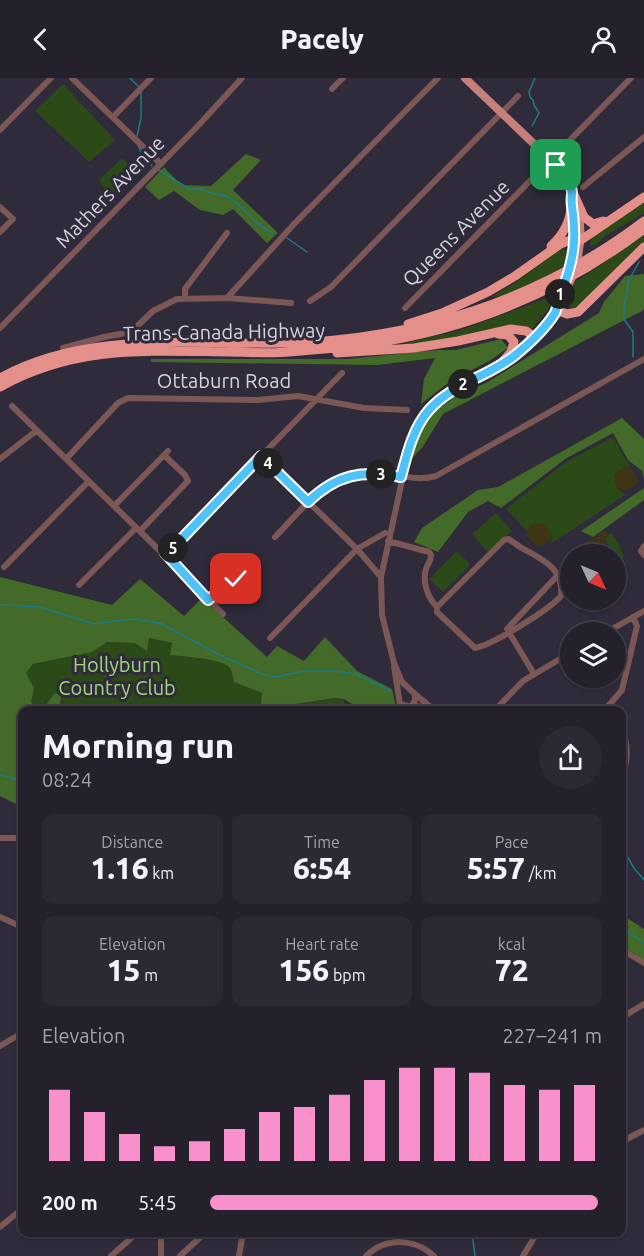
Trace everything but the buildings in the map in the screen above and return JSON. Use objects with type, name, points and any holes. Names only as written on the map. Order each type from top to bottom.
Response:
[{"type":"highway","points":[[572,190],[584,217],[593,224],[603,221],[643,198]]},
{"type":"highway","points":[[270,343],[374,331],[425,319],[458,307],[488,292],[564,242],[578,240],[643,198]]},
{"type":"highway","points":[[541,257],[562,234],[569,221],[571,204]]},
{"type":"highway","name":"Trans-Canada Highway","points":[[0,378],[49,357],[90,347],[270,343],[357,338],[418,327],[492,305],[556,277],[594,255],[644,221]]},
{"type":"highway","name":"Trans-Canada Highway","points":[[0,387],[37,369],[92,355],[153,351],[290,352],[376,343],[427,333],[494,312],[552,287],[590,267],[644,229]]},
{"type":"highway","points":[[556,310],[567,314],[578,312],[644,247]]},
{"type":"highway","points":[[290,352],[387,351],[428,346],[516,329],[535,338]]},
{"type":"highway","points":[[475,337],[505,334],[513,339],[514,345],[511,352],[497,368]]},
{"type":"main road","points":[[465,78],[565,176],[572,190],[579,215],[575,269],[556,310],[535,338]]},
{"type":"main road","points":[[572,190],[571,204],[578,240]]},
{"type":"street","points":[[0,130],[51,78]]},
{"type":"street","points":[[72,78],[162,164]]},
{"type":"street","points":[[113,117],[151,78]]},
{"type":"street","name":"Mathers Avenue","points":[[0,328],[162,164],[242,78]]},
{"type":"street","points":[[332,89],[343,78]]},
{"type":"street","points":[[227,298],[304,213],[438,78]]},
{"type":"street","name":"Queens Avenue","points":[[405,308],[631,78]]},
{"type":"street","points":[[310,301],[331,287],[518,96]]},
{"type":"street","points":[[583,187],[644,137]]},
{"type":"street","points":[[0,207],[13,219],[0,232]]},
{"type":"street","points":[[185,297],[185,290],[227,232]]},
{"type":"street","points":[[63,348],[131,332],[165,303],[185,297],[291,303]]},
{"type":"street","points":[[404,706],[400,703],[394,663],[382,615],[381,577],[410,444],[427,412],[454,389],[497,368],[535,338]]},
{"type":"street","points":[[275,537],[308,502],[332,482],[349,476],[367,474],[425,479],[436,477],[644,359]]},
{"type":"street","points":[[165,553],[170,551],[342,373]]},
{"type":"street","name":"Ottaburn Road","points":[[66,459],[118,403],[128,398],[258,400],[298,396],[364,408],[407,410]]},
{"type":"street","points":[[12,406],[88,482],[165,553],[223,614]]},
{"type":"street","points":[[0,459],[36,431]]},
{"type":"street","points":[[79,585],[188,481],[166,453],[114,506]]},
{"type":"street","points":[[261,456],[357,549],[381,577]]},
{"type":"street","points":[[4,567],[88,482]]},
{"type":"street","points":[[270,638],[357,549],[385,533]]},
{"type":"street","points":[[388,541],[429,552],[431,560],[426,570],[426,584],[430,599],[437,607],[437,612],[475,648],[508,632],[559,599],[562,592],[558,575],[541,557],[508,538],[437,607]]},
{"type":"street","points":[[644,546],[641,551],[644,555]]},
{"type":"street","points":[[534,674],[508,632],[508,627],[558,575]]},
{"type":"street","points":[[208,600],[236,579]]},
{"type":"street","points":[[624,622],[644,611]]},
{"type":"street","points":[[608,706],[622,690],[637,626],[633,617]]},
{"type":"street","points":[[499,706],[523,681],[560,659]]},
{"type":"street","points":[[394,663],[408,689],[427,706]]},
{"type":"street","points":[[399,694],[402,690],[408,689]]},
{"type":"street","points":[[408,706],[415,699],[415,694]]},
{"type":"street","points":[[612,702],[614,706]]},
{"type":"street","points":[[626,746],[628,755],[626,770]]},
{"type":"street","points":[[0,838],[18,838]]},
{"type":"street","points":[[0,917],[18,925]]},
{"type":"street","points":[[626,952],[644,963]]},
{"type":"street","points":[[626,1015],[644,1004]]},
{"type":"street","points":[[0,1046],[18,1035]]},
{"type":"street","points":[[626,1139],[644,1130]]},
{"type":"street","points":[[0,1227],[18,1212]]},
{"type":"street","points":[[111,1256],[132,1237]]},
{"type":"street","points":[[160,1237],[161,1256]]},
{"type":"street","points":[[180,1256],[201,1237]]},
{"type":"street","points":[[239,1256],[242,1237]]},
{"type":"street","points":[[523,1256],[535,1237]]},
{"type":"street","points":[[366,1256],[374,1249],[396,1242],[416,1244],[434,1256]]},
{"type":"green space","points":[[63,84],[115,140],[89,162],[35,111]]},
{"type":"green space","points":[[246,154],[261,160],[233,190],[278,233],[267,243],[233,209],[223,215],[200,210],[174,191],[159,200],[145,187],[164,167],[181,185],[211,186]]},
{"type":"green space","points":[[122,158],[127,163],[133,179],[109,197],[99,180]]},
{"type":"green space","points":[[644,203],[644,213],[605,236],[596,245],[590,246],[591,238]]},
{"type":"green space","points":[[644,236],[644,244],[581,307],[569,306],[568,300],[575,282]]},
{"type":"green space","points":[[570,247],[568,263],[520,290],[491,297],[557,252]]},
{"type":"green space","points":[[644,274],[644,309],[642,311],[443,414],[422,448],[410,460],[419,432],[436,410],[460,394],[486,383],[599,313],[604,302],[625,276]]},
{"type":"green space","points":[[553,296],[552,304],[530,331],[509,327],[488,329],[453,339],[403,347],[402,344],[461,330]]},
{"type":"green space","points":[[501,339],[508,348],[489,361],[452,380],[421,404],[424,379],[435,358],[377,365],[151,362],[151,359],[347,359],[456,350]]},
{"type":"green space","points":[[622,418],[644,439],[644,479],[642,471],[628,460],[613,433],[565,459],[501,508],[488,501],[468,512],[438,552],[414,542],[422,528],[478,490],[498,487]]},
{"type":"green space","points":[[613,437],[630,467],[619,471],[617,488],[625,495],[552,543],[553,536],[531,525],[527,531],[506,509],[566,462]]},
{"type":"green space","points":[[644,488],[644,500],[593,537],[581,531]]},
{"type":"green space","points":[[496,513],[512,531],[489,553],[472,534]]},
{"type":"green space","points":[[611,533],[619,544],[608,544],[605,537]]},
{"type":"green space","points":[[457,551],[469,563],[469,566],[443,592],[429,579]]},
{"type":"green space","points":[[0,577],[112,605],[140,579],[184,616],[202,598],[267,657],[277,646],[304,661],[325,637],[357,671],[392,689],[396,706],[355,706],[344,699],[334,698],[283,706],[261,705],[262,693],[234,682],[231,669],[220,662],[170,655],[172,643],[149,638],[147,651],[135,643],[107,642],[92,652],[33,664],[26,673],[34,688],[31,702],[34,706],[18,706],[18,805],[0,796]]},
{"type":"green space","name":"Hollyburn Country Club","points":[[148,638],[172,643],[170,655],[220,662],[230,668],[234,682],[262,693],[261,705],[283,706],[59,706],[60,696],[55,693],[45,706],[34,706],[31,702],[26,673],[33,664],[92,652],[107,642],[135,643]]},
{"type":"green space","points":[[55,693],[61,696],[60,706],[45,706]]},
{"type":"green space","name":"Hollyburn Country Club","points":[[334,698],[343,699],[346,706],[283,706]]},
{"type":"green space","points":[[626,917],[644,929],[644,960],[626,948]]},
{"type":"sand","points":[[624,467],[630,467],[639,482],[625,491],[617,488],[614,475]]},
{"type":"sand","points":[[538,523],[546,525],[553,536],[545,544],[537,547],[527,536],[527,531],[531,525]]},
{"type":"sand","points":[[604,531],[607,535],[604,540],[607,544],[584,544]]},
{"type":"waterway","points":[[130,78],[138,86]]},
{"type":"waterway","points":[[532,126],[539,113],[529,92],[535,78]]},
{"type":"waterway","points":[[137,136],[141,118],[141,92]]},
{"type":"waterway","points":[[138,145],[143,157],[152,166]]},
{"type":"waterway","points":[[159,170],[189,189],[203,189],[226,196],[260,226],[273,233]]},
{"type":"waterway","points":[[287,238],[307,252]]},
{"type":"waterway","points":[[633,357],[633,332],[624,319],[624,307],[629,280],[639,262]]},
{"type":"waterway","points":[[0,605],[40,607],[94,624],[132,619],[160,623],[264,675],[276,677],[304,671],[334,671],[356,674],[390,691]]},
{"type":"waterway","points":[[0,775],[18,780]]},
{"type":"waterway","points":[[626,854],[644,880]]},
{"type":"waterway","points":[[626,932],[644,942]]},
{"type":"waterway","points":[[473,1237],[475,1256]]},
{"type":"route","points":[[236,579],[208,600],[165,553],[170,551],[261,456],[308,502],[332,482],[349,476],[386,474],[401,477],[410,444],[427,412],[454,389],[497,368],[514,356],[547,323],[556,310],[575,241],[572,190],[556,165]]}]
